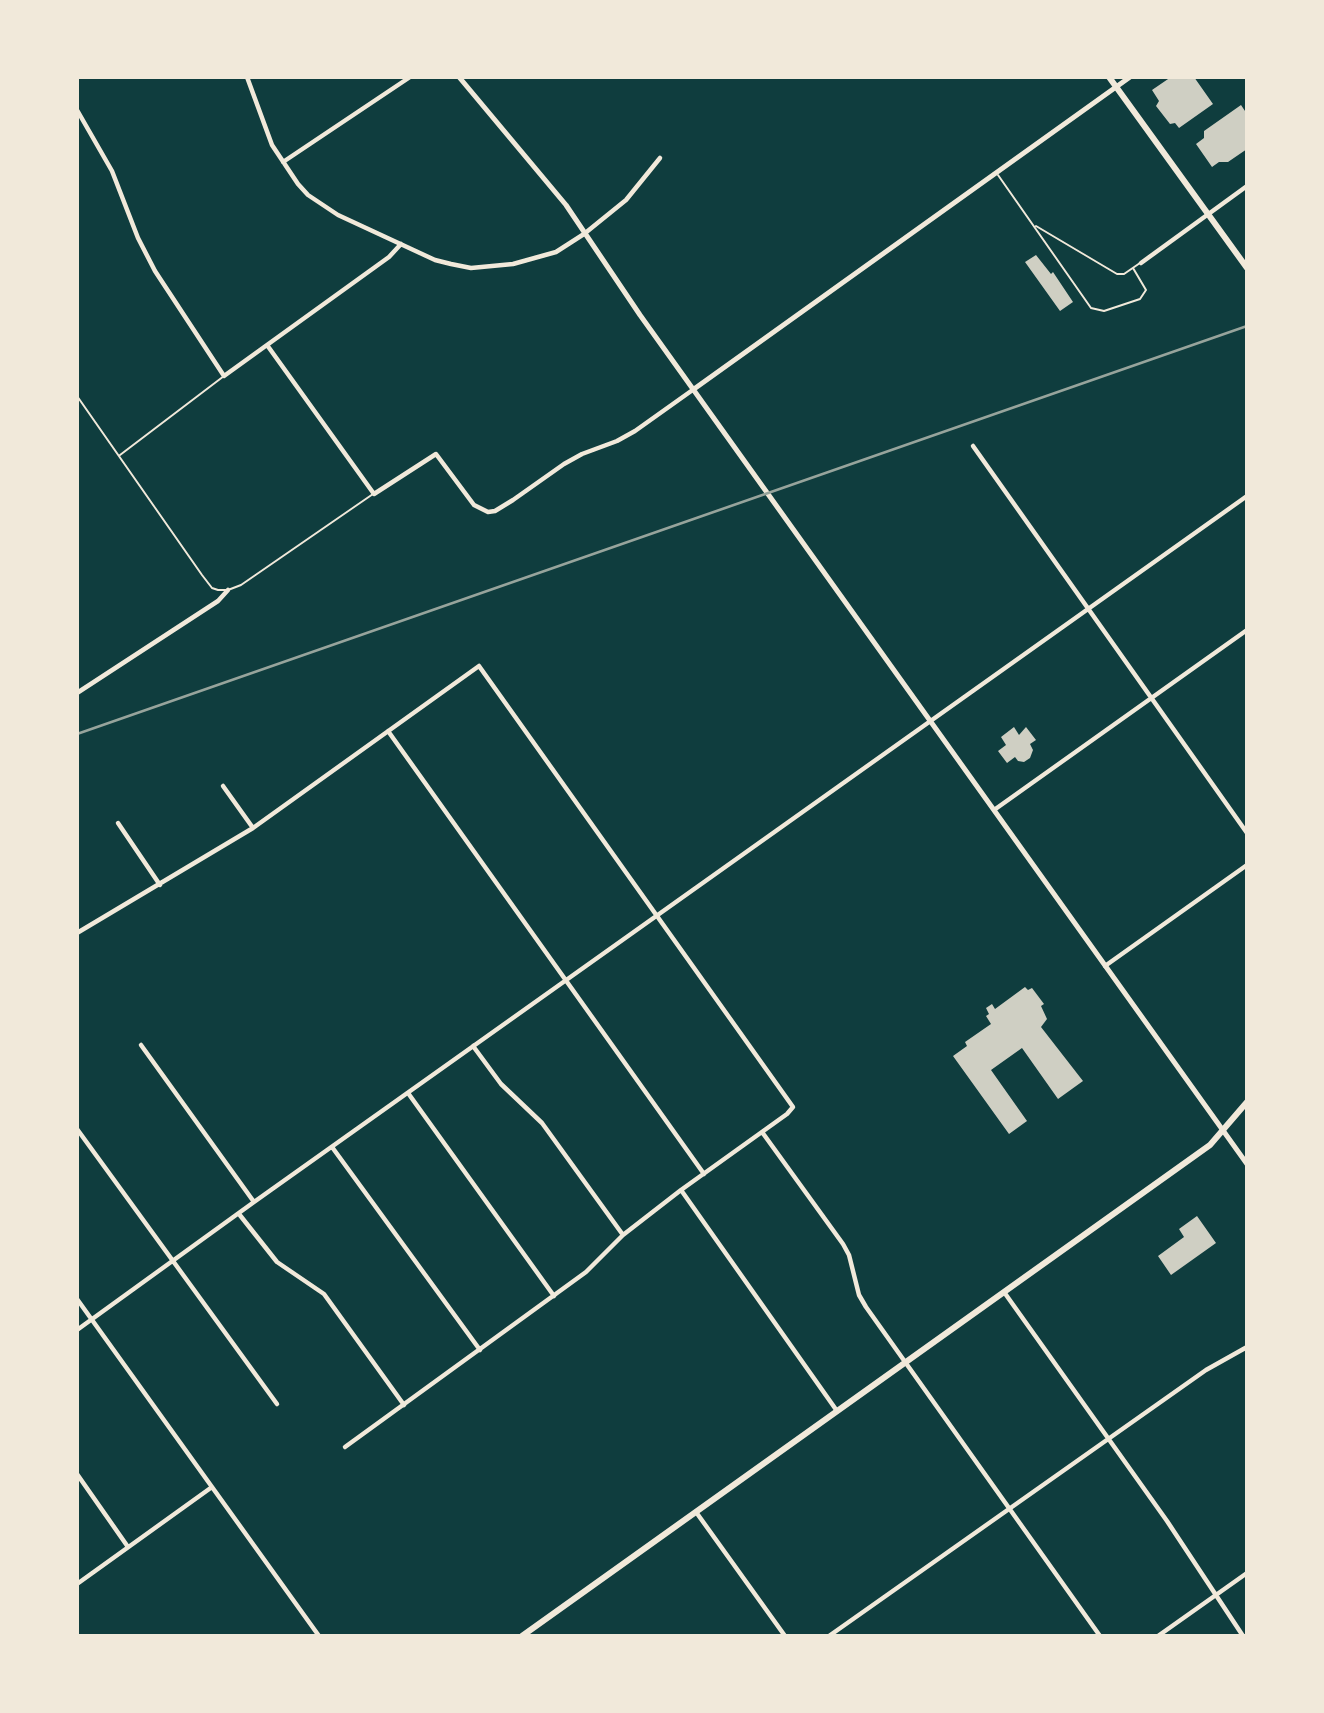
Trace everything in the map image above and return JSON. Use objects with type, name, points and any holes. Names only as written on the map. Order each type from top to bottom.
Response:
[{"type":"main road","points":[[1109,77],[1247,268]]},
{"type":"main road","points":[[522,1636],[1210,1144],[1247,1102]]},
{"type":"street","points":[[247,77],[272,145],[298,184],[321,205],[435,260],[471,268],[513,264],[549,254],[584,234],[625,200],[660,158]]},
{"type":"street","points":[[282,162],[410,77]]},
{"type":"street","points":[[459,77],[566,205],[694,389],[1247,1164]]},
{"type":"street","points":[[268,345],[374,494],[436,454],[474,505],[488,512],[495,511],[564,464],[635,431],[1130,77]]},
{"type":"street","points":[[77,110],[116,180],[138,238],[155,271],[224,376],[389,257],[401,244]]},
{"type":"street","points":[[1141,263],[1247,186]]},
{"type":"street","points":[[973,446],[1247,833]]},
{"type":"street","points":[[77,1331],[254,1202],[1246,498]]},
{"type":"street","points":[[77,693],[218,601],[228,590]]},
{"type":"street","points":[[994,810],[1247,630]]},
{"type":"street","points":[[77,933],[253,828],[479,666],[793,1107],[623,1235],[586,1272],[345,1447]]},
{"type":"street","points":[[388,731],[704,1174]]},
{"type":"street","points":[[223,786],[253,828]]},
{"type":"street","points":[[118,823],[160,885]]},
{"type":"street","points":[[1105,966],[1247,865]]},
{"type":"street","points":[[141,1045],[254,1202]]},
{"type":"street","points":[[473,1046],[501,1084],[542,1123],[623,1235]]},
{"type":"street","points":[[408,1093],[554,1296]]},
{"type":"street","points":[[77,1129],[277,1404]]},
{"type":"street","points":[[762,1132],[843,1244],[849,1255],[859,1295],[1100,1636]]},
{"type":"street","points":[[332,1147],[480,1350]]},
{"type":"street","points":[[681,1190],[837,1411]]},
{"type":"street","points":[[239,1214],[277,1262],[324,1294],[404,1405]]},
{"type":"street","points":[[1004,1292],[1167,1521],[1243,1636]]},
{"type":"street","points":[[77,1299],[320,1636]]},
{"type":"street","points":[[829,1636],[1206,1370],[1247,1347]]},
{"type":"street","points":[[77,1475],[128,1547]]},
{"type":"street","points":[[77,1584],[212,1487]]},
{"type":"street","points":[[696,1512],[782,1635]]},
{"type":"street","points":[[1158,1636],[1247,1573]]},
{"type":"lane","points":[[996,172],[1087,303],[1096,311],[1122,306],[1140,299],[1145,294],[1144,285],[1133,268]]},
{"type":"lane","points":[[1033,223],[1121,275],[1141,263]]},
{"type":"lane","points":[[119,456],[224,376]]},
{"type":"lane","points":[[77,397],[212,588],[228,590],[241,585],[374,494]]},
{"type":"building","points":[[1171,77],[1194,77],[1213,104],[1179,128],[1175,123],[1170,124],[1156,106],[1159,101],[1152,90]]},
{"type":"building","points":[[1241,105],[1247,114],[1247,149],[1228,162],[1219,162],[1212,167],[1196,144],[1204,138],[1204,131]]},
{"type":"building","points":[[1036,255],[1051,274],[1053,272],[1073,302],[1060,311],[1025,262]]},
{"type":"building","points":[[1014,727],[1019,735],[1026,727],[1036,740],[1030,744],[1033,750],[1030,758],[1024,762],[1015,757],[1007,763],[998,751],[1006,745],[1001,737]]},
{"type":"building","points":[[1025,987],[1028,990],[1032,988],[1044,1004],[1041,1006],[1047,1019],[1041,1027],[1083,1081],[1058,1099],[1022,1048],[991,1070],[1027,1121],[1009,1134],[953,1056],[967,1046],[965,1042],[991,1024],[986,1016],[989,1014],[986,1008],[992,1004],[995,1009]]},
{"type":"building","points":[[1197,1216],[1216,1243],[1171,1275],[1158,1256],[1184,1237],[1179,1229]]},
{"type":"railway","points":[[77,734],[1247,326]]}]
